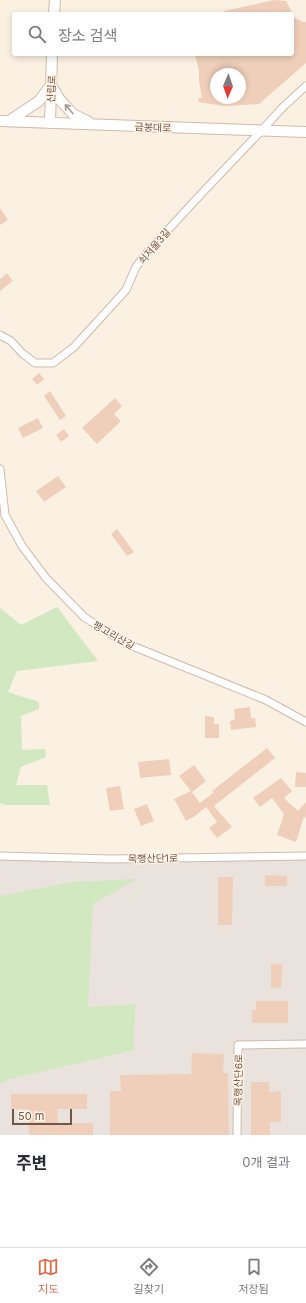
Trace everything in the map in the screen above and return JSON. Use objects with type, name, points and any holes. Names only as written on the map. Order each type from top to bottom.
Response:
[{"type":"street","points":[[54,0],[54,12]]},
{"type":"street","name":"신립로","points":[[50,123],[52,56]]},
{"type":"street","points":[[4,121],[39,101],[51,85],[60,100],[73,114],[94,125]]},
{"type":"street","name":"쇠저울3길","points":[[0,335],[11,341],[22,353],[35,363],[52,363],[74,347],[126,290],[136,267],[144,256],[283,107],[306,86]]},
{"type":"street","name":"금봉대로","points":[[4,121],[306,132]]},
{"type":"street","name":"팽고리산길","points":[[0,469],[5,515],[8,522],[22,546],[46,578],[84,617],[125,643],[266,700],[306,722]]},
{"type":"street","name":"목행산단1로","points":[[0,856],[111,859],[306,856]]},
{"type":"street","name":"목행산단6로","points":[[237,1135],[238,1045],[306,1044]]},
{"type":"shaded area","points":[[306,853],[306,1135],[0,1135],[0,858]]},
{"type":"green space","points":[[57,607],[98,661],[17,671],[8,692],[39,702],[39,709],[21,716],[22,750],[45,749],[46,757],[21,767],[16,785],[47,785],[50,805],[5,805],[0,803],[0,608],[21,625]]},
{"type":"green space","points":[[137,879],[93,904],[88,1007],[135,1004],[134,1050],[10,1079],[0,1084],[0,896],[73,882]]},
{"type":"building","points":[[274,0],[286,1],[292,12],[224,12]]},
{"type":"building","points":[[294,18],[306,22],[306,63],[259,104],[224,106],[211,104],[246,104],[246,68],[210,68],[210,104],[198,102],[199,98],[202,98],[199,71],[195,56],[294,56]]},
{"type":"building","points":[[0,208],[8,220],[0,225]]},
{"type":"building","points":[[7,273],[13,281],[0,291],[0,279]]},
{"type":"building","points":[[39,373],[44,379],[37,385],[32,379]]},
{"type":"building","points":[[50,391],[66,416],[60,420],[44,396]]},
{"type":"building","points":[[115,398],[122,406],[114,414],[121,421],[97,444],[82,428]]},
{"type":"building","points":[[38,418],[43,428],[23,438],[18,428]]},
{"type":"building","points":[[64,429],[69,436],[61,442],[56,435]]},
{"type":"building","points":[[58,476],[66,487],[44,502],[36,491]]},
{"type":"building","points":[[117,529],[134,552],[127,556],[111,534]]},
{"type":"building","points":[[250,707],[251,718],[255,718],[256,727],[231,730],[230,721],[235,720],[234,709]]},
{"type":"building","points":[[205,716],[214,717],[214,724],[219,724],[219,738],[205,738]]},
{"type":"building","points":[[267,748],[275,758],[214,806],[232,827],[217,838],[209,828],[217,822],[206,807],[186,821],[174,799],[191,791],[179,776],[194,765],[206,781],[192,792],[200,803],[213,793],[212,791]]},
{"type":"building","points":[[169,759],[171,775],[140,778],[138,762]]},
{"type":"building","points":[[296,772],[306,773],[306,787],[295,787]]},
{"type":"building","points":[[281,778],[292,791],[284,798],[298,811],[306,802],[306,818],[304,817],[296,842],[277,835],[284,814],[272,798],[260,807],[253,798]]},
{"type":"building","points":[[120,786],[124,809],[110,811],[106,788]]},
{"type":"building","points":[[147,804],[154,821],[141,826],[134,809]]},
{"type":"building","points":[[265,875],[287,876],[287,886],[265,886]]},
{"type":"building","points":[[218,877],[233,877],[232,925],[218,925]]},
{"type":"building","points":[[271,964],[282,964],[281,988],[271,988]]},
{"type":"building","points":[[256,1001],[288,1001],[288,1023],[252,1023],[252,1010],[256,1010]]},
{"type":"building","points":[[192,1053],[224,1054],[223,1073],[228,1073],[229,1135],[110,1135],[110,1091],[121,1091],[120,1075],[191,1074]]},
{"type":"building","points":[[251,1082],[269,1082],[269,1092],[281,1091],[281,1122],[270,1122],[270,1135],[251,1135]]},
{"type":"building","points":[[11,1094],[87,1094],[87,1109],[57,1109],[58,1123],[93,1123],[93,1135],[29,1135],[28,1109],[11,1109]]}]
